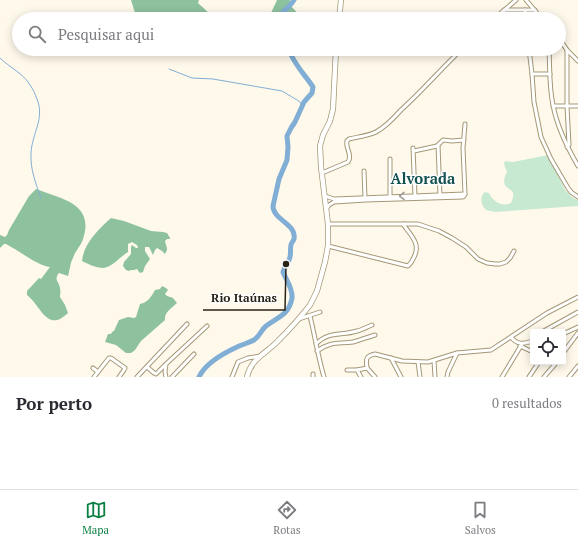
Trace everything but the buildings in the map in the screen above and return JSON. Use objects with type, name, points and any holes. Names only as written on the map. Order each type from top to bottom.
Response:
[{"type":"main road","points":[[340,12],[341,0]]},
{"type":"main road","points":[[247,377],[250,366],[276,343],[306,311],[313,300],[320,281],[328,246],[328,224],[320,154],[321,141],[333,110],[336,56]]},
{"type":"street","points":[[504,10],[516,0]]},
{"type":"street","points":[[526,0],[535,10]]},
{"type":"street","points":[[504,10],[535,10]]},
{"type":"street","points":[[567,50],[578,61]]},
{"type":"street","points":[[567,50],[569,145],[567,147]]},
{"type":"street","points":[[322,173],[348,162],[350,156],[346,143],[349,139],[373,133],[380,129],[396,116],[455,56]]},
{"type":"street","points":[[530,56],[534,102],[541,137],[568,188],[578,197]]},
{"type":"street","points":[[549,56],[553,106],[563,138],[578,166]]},
{"type":"street","points":[[532,74],[550,74]]},
{"type":"street","points":[[553,106],[578,106]]},
{"type":"street","points":[[325,196],[334,199],[440,196],[463,197],[465,194],[465,124]]},
{"type":"street","points":[[415,197],[414,150],[436,147],[443,140],[464,140]]},
{"type":"street","points":[[438,145],[440,196]]},
{"type":"street","points":[[390,159],[390,198]]},
{"type":"street","points":[[321,167],[329,169]]},
{"type":"street","points":[[364,171],[365,199]]},
{"type":"street","points":[[326,209],[334,202],[365,199]]},
{"type":"street","points":[[328,224],[418,224],[439,231],[458,241],[478,259],[487,263],[503,264],[510,258],[514,251]]},
{"type":"street","points":[[328,246],[408,266],[416,254],[417,248],[414,240],[403,224]]},
{"type":"street","points":[[375,377],[367,368],[367,359],[375,354],[404,361],[428,362],[458,353],[491,350],[547,313],[578,298]]},
{"type":"street","points":[[298,319],[320,312]]},
{"type":"street","points":[[547,329],[578,312]]},
{"type":"street","points":[[310,316],[324,377]]},
{"type":"street","points":[[137,377],[187,324]]},
{"type":"street","points":[[316,344],[326,336],[359,331],[372,325]]},
{"type":"street","points":[[147,367],[156,374],[207,326]]},
{"type":"street","points":[[566,333],[578,327]]},
{"type":"street","points":[[566,349],[578,333]]},
{"type":"street","points":[[317,351],[328,344],[354,342],[375,335]]},
{"type":"street","points":[[511,337],[530,350]]},
{"type":"street","points":[[502,377],[521,345],[529,342]]},
{"type":"street","points":[[447,377],[458,353]]},
{"type":"street","points":[[172,377],[194,354]]},
{"type":"street","points":[[232,377],[238,362],[248,358],[260,356]]},
{"type":"street","points":[[94,377],[109,358],[112,358],[125,368],[119,377]]},
{"type":"street","points":[[391,358],[401,377]]},
{"type":"street","points":[[434,361],[435,377]]},
{"type":"street","points":[[418,362],[420,377]]},
{"type":"street","points":[[166,364],[166,377]]},
{"type":"street","points":[[529,377],[537,365]]},
{"type":"street","points":[[544,377],[554,365]]},
{"type":"street","points":[[569,377],[578,366]]},
{"type":"street","points":[[93,368],[98,372]]},
{"type":"street","points":[[347,370],[367,368]]},
{"type":"street","points":[[356,370],[361,377]]},
{"type":"green space","points":[[131,0],[199,0],[198,3],[208,12],[135,12]]},
{"type":"green space","points":[[277,0],[290,0],[291,6],[297,12],[271,12]]},
{"type":"green space","points":[[548,155],[565,190],[573,198],[578,200],[578,206],[495,212],[484,208],[481,199],[485,192],[489,193],[498,203],[511,203],[513,193],[504,183],[507,172],[504,164],[505,161],[513,162]]},
{"type":"green space","points":[[36,189],[73,204],[80,210],[84,217],[85,227],[83,239],[72,260],[68,276],[59,273],[57,275],[57,281],[60,287],[60,297],[68,313],[55,320],[45,316],[27,295],[27,291],[39,278],[41,279],[50,267],[34,261],[6,244],[0,248],[0,235],[5,237],[7,235],[29,196]]},
{"type":"green space","points":[[111,218],[151,231],[167,233],[170,239],[165,241],[167,249],[165,254],[157,248],[153,255],[149,247],[145,247],[145,251],[150,259],[143,272],[140,273],[137,269],[129,271],[126,270],[123,266],[124,262],[131,254],[132,245],[138,248],[137,245],[132,242],[128,244],[128,252],[113,264],[106,267],[103,268],[92,266],[82,261],[83,254],[89,243],[97,232]]},
{"type":"green space","points":[[162,286],[168,290],[165,294],[173,298],[177,303],[167,312],[165,320],[141,341],[135,350],[131,353],[126,353],[116,345],[105,342],[108,334],[111,334],[114,331],[119,320],[128,317],[136,317],[140,304],[147,301],[155,290],[160,289]]},
{"type":"waterway","points":[[283,12],[294,0]]},
{"type":"waterway","points":[[199,377],[215,359],[256,338],[266,326],[286,312],[291,304],[292,294],[283,272],[289,259],[294,234],[292,229],[277,215],[273,206],[279,179],[287,160],[287,136],[304,102],[312,93],[313,87],[292,56]]},
{"type":"waterway","points":[[0,58],[27,81],[37,99],[40,113],[32,146],[31,165],[41,198]]},
{"type":"waterway","points":[[169,69],[192,78],[213,79],[282,91],[300,102],[302,106]]},
{"type":"place","name":"Rio Itaúnas","points":[[286,264]]},
{"type":"district","name":"Alvorada","points":[[423,179]]}]
